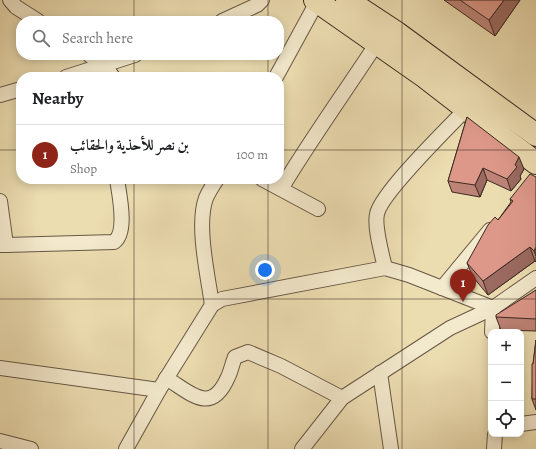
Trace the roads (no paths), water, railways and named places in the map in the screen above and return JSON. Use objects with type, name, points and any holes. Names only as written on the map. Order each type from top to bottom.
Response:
[{"type":"main road","points":[[347,0],[397,33],[536,135]]},
{"type":"main road","points":[[323,2],[425,77],[536,162]]},
{"type":"street","points":[[10,0],[16,7],[30,16]]},
{"type":"street","points":[[233,16],[257,5],[262,0]]},
{"type":"street","points":[[279,72],[323,2]]},
{"type":"street","points":[[284,183],[309,142],[337,104],[377,43]]},
{"type":"street","points":[[95,60],[109,72],[128,60]]},
{"type":"street","points":[[0,95],[16,90]]},
{"type":"street","points":[[384,268],[376,219],[380,206],[390,191],[466,109]]},
{"type":"street","points":[[0,201],[3,245],[114,242],[118,239],[122,231],[117,184]]},
{"type":"street","points":[[212,305],[203,246],[203,214],[206,199],[214,184]]},
{"type":"street","points":[[271,184],[318,209]]},
{"type":"street","points":[[280,189],[283,184]]},
{"type":"street","points":[[442,288],[496,222]]},
{"type":"street","points":[[126,449],[166,378],[212,305],[222,299],[308,284],[384,268],[409,275],[493,308]]},
{"type":"street","points":[[302,449],[342,398],[450,328],[493,308],[536,278]]},
{"type":"street","points":[[492,329],[493,308]]},
{"type":"street","points":[[166,378],[202,399],[209,399],[217,394],[225,383],[235,357],[248,352],[281,366],[342,398]]},
{"type":"street","points":[[0,368],[159,390]]},
{"type":"street","points":[[380,373],[391,449]]},
{"type":"street","points":[[524,424],[536,422]]},
{"type":"street","points":[[494,437],[494,449]]},
{"type":"street","points":[[0,441],[31,449]]},
{"type":"place","name":"بن نصر للأحذية والحقائب","points":[[463,302]]}]
